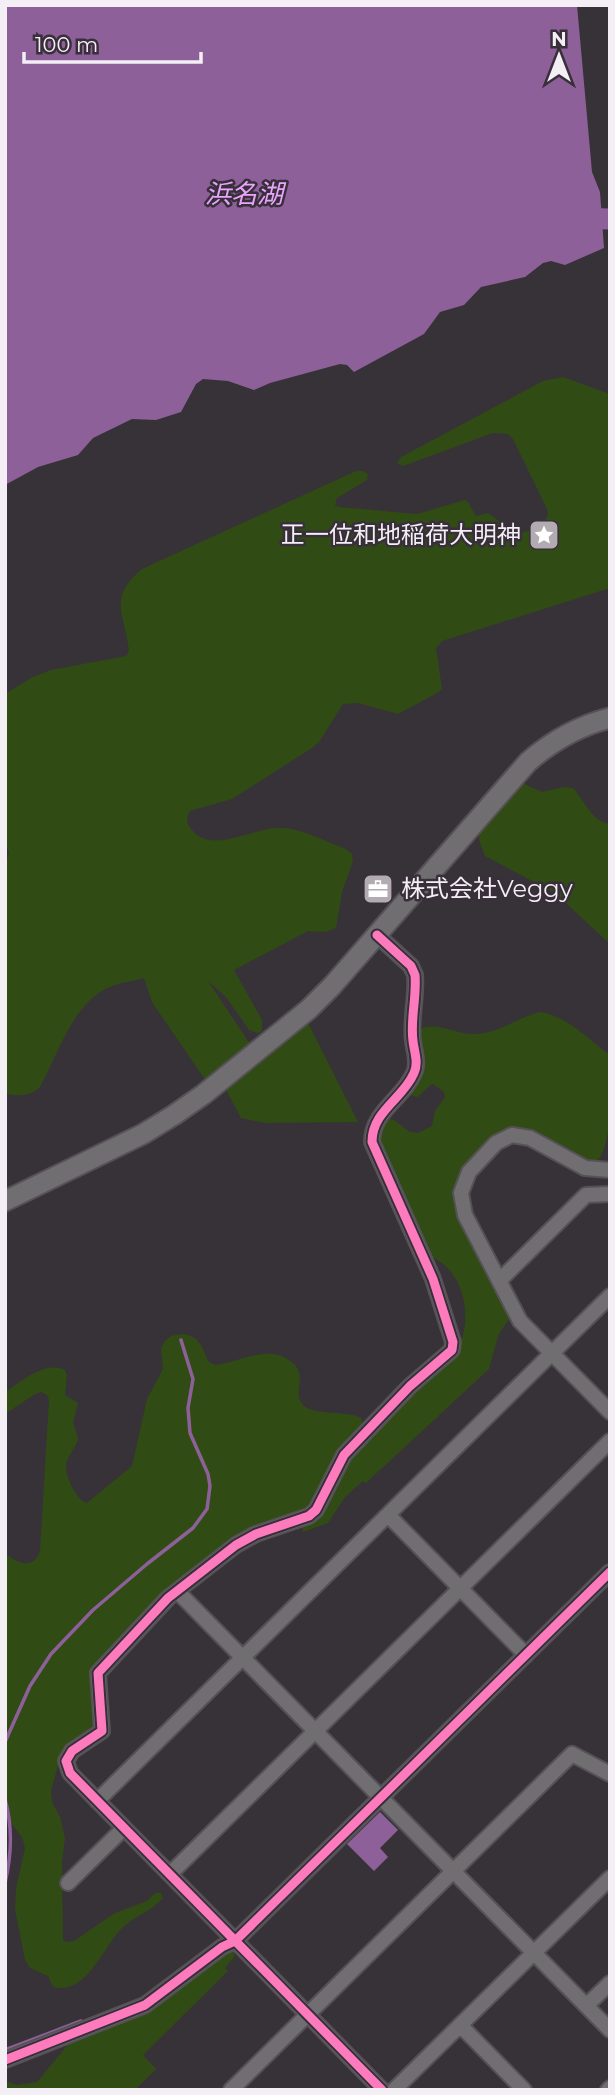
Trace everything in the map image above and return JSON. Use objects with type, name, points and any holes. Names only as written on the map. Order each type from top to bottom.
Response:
[{"type":"street","points":[[5,1201],[143,1134],[190,1105],[309,1009],[528,762],[559,738],[585,725],[610,718]]},
{"type":"street","points":[[377,935],[405,959],[415,975],[412,1037],[416,1065],[409,1082],[374,1125],[372,1142],[433,1279],[454,1346],[410,1386],[344,1455],[316,1510],[309,1516],[246,1539],[177,1591],[149,1616],[98,1673],[102,1731],[72,1751],[65,1761],[70,1773],[382,2090]]},
{"type":"street","points":[[610,1170],[585,1168],[522,1135],[504,1138],[496,1143],[469,1172],[461,1193],[465,1215],[520,1321],[610,1412]]},
{"type":"street","points":[[499,1281],[586,1195],[610,1194]]},
{"type":"street","points":[[97,1801],[610,1296]]},
{"type":"street","points":[[170,1874],[610,1441]]},
{"type":"street","points":[[388,1515],[526,1654]]},
{"type":"street","points":[[5,2060],[145,2005],[222,1947],[235,1941],[610,1572]]},
{"type":"street","points":[[177,1591],[610,2030]]},
{"type":"street","points":[[231,2090],[572,1754],[610,1774]]},
{"type":"street","points":[[68,1883],[124,1828]]},
{"type":"street","points":[[394,2090],[610,1878]]},
{"type":"street","points":[[586,2006],[610,1983]]},
{"type":"street","points":[[460,2025],[524,2090]]},
{"type":"green space","points":[[563,377],[610,394],[610,588],[442,641],[436,648],[442,689],[437,693],[398,714],[358,703],[343,704],[319,742],[312,748],[232,799],[190,811],[187,819],[189,825],[200,837],[222,840],[270,829],[288,829],[346,849],[352,854],[353,861],[342,892],[336,928],[325,932],[308,931],[234,970],[262,1020],[262,1031],[258,1033],[249,1030],[226,997],[208,981],[252,1047],[208,1084],[152,1002],[144,978],[112,986],[91,999],[65,1035],[40,1087],[23,1095],[5,1093],[5,865],[9,853],[5,841],[5,694],[31,678],[51,670],[126,656],[129,651],[121,598],[131,579],[142,569],[356,471],[368,474],[367,480],[337,498],[335,505],[417,514],[465,500],[476,516],[488,513],[516,533],[535,528],[546,519],[547,509],[513,439],[508,434],[493,433],[403,466],[397,463],[401,457],[543,381]]},
{"type":"green space","points":[[522,783],[542,792],[564,787],[573,788],[593,815],[610,824],[610,944],[555,893],[485,856],[479,840],[479,830],[518,784]]},
{"type":"green space","points":[[540,1012],[568,1023],[610,1055],[610,1114],[601,1156],[594,1164],[586,1164],[522,1131],[459,1180],[511,1317],[499,1333],[489,1369],[366,1483],[363,1481],[345,1497],[328,1523],[303,1532],[301,1525],[354,1455],[413,1390],[454,1356],[462,1338],[465,1310],[458,1283],[451,1272],[429,1256],[377,1141],[386,1118],[394,1120],[410,1132],[418,1133],[432,1126],[435,1111],[445,1097],[444,1092],[433,1084],[418,1097],[410,1095],[419,1030],[431,1026],[481,1034]]},
{"type":"green space","points":[[306,1019],[358,1122],[265,1123],[241,1118],[224,1086]]},
{"type":"green space","points":[[182,1334],[197,1340],[209,1362],[215,1365],[262,1354],[272,1354],[289,1360],[298,1369],[299,1397],[303,1405],[314,1411],[361,1418],[363,1426],[307,1512],[255,1530],[96,1668],[96,1728],[60,1759],[51,1790],[52,1802],[60,1817],[65,1838],[62,1862],[63,1940],[74,1941],[115,1913],[147,1901],[155,1893],[161,1893],[163,1898],[123,1927],[85,1977],[65,1988],[53,1987],[48,1976],[30,1968],[25,1960],[15,1909],[16,1889],[25,1848],[22,1837],[5,1816],[5,1553],[15,1560],[29,1563],[40,1551],[49,1400],[42,1392],[35,1394],[5,1414],[5,1392],[41,1370],[65,1370],[65,1395],[78,1403],[73,1422],[78,1439],[66,1470],[75,1493],[87,1503],[132,1466],[147,1399],[163,1369],[161,1349],[171,1336]]},
{"type":"green space","points":[[233,1950],[235,1956],[225,1968],[228,1971],[143,2055],[156,2069],[135,2090],[5,2090],[5,2081],[17,2085],[37,2082],[70,2042]]},
{"type":"water","name":"浜名湖","points":[[5,5],[577,5],[592,172],[600,192],[604,248],[565,265],[551,261],[543,263],[525,277],[481,287],[464,305],[440,312],[424,334],[354,372],[347,365],[340,364],[254,390],[228,381],[203,379],[196,384],[181,412],[156,420],[132,419],[93,438],[78,455],[38,467],[5,485]]},
{"type":"water","points":[[380,1812],[398,1830],[380,1848],[388,1857],[374,1871],[347,1844]]},
{"type":"waterway","points":[[573,218],[610,219]]},
{"type":"waterway","points":[[5,1742],[30,1686],[51,1654],[93,1610],[193,1528],[207,1509],[210,1486],[208,1474],[190,1433],[188,1408],[193,1379],[181,1340]]},
{"type":"waterway","points":[[5,1799],[11,1841],[5,1883]]},
{"type":"waterway","points":[[5,2050],[81,2021]]},
{"type":"cycle path","points":[[377,935],[411,966],[415,975],[412,1033],[416,1065],[409,1082],[382,1113],[373,1131],[372,1142],[433,1279],[453,1342],[452,1350],[410,1386],[344,1455],[316,1510],[309,1516],[256,1534],[236,1545],[168,1598],[98,1673],[102,1731],[72,1751],[66,1761],[70,1773],[382,2090]]},
{"type":"cycle path","points":[[5,2060],[145,2005],[222,1947],[235,1941],[610,1572]]},
{"type":"place","name":"正一位和地稲荷大明神","points":[[544,535]]},
{"type":"place","name":"株式会社Veggy","points":[[378,889]]}]
